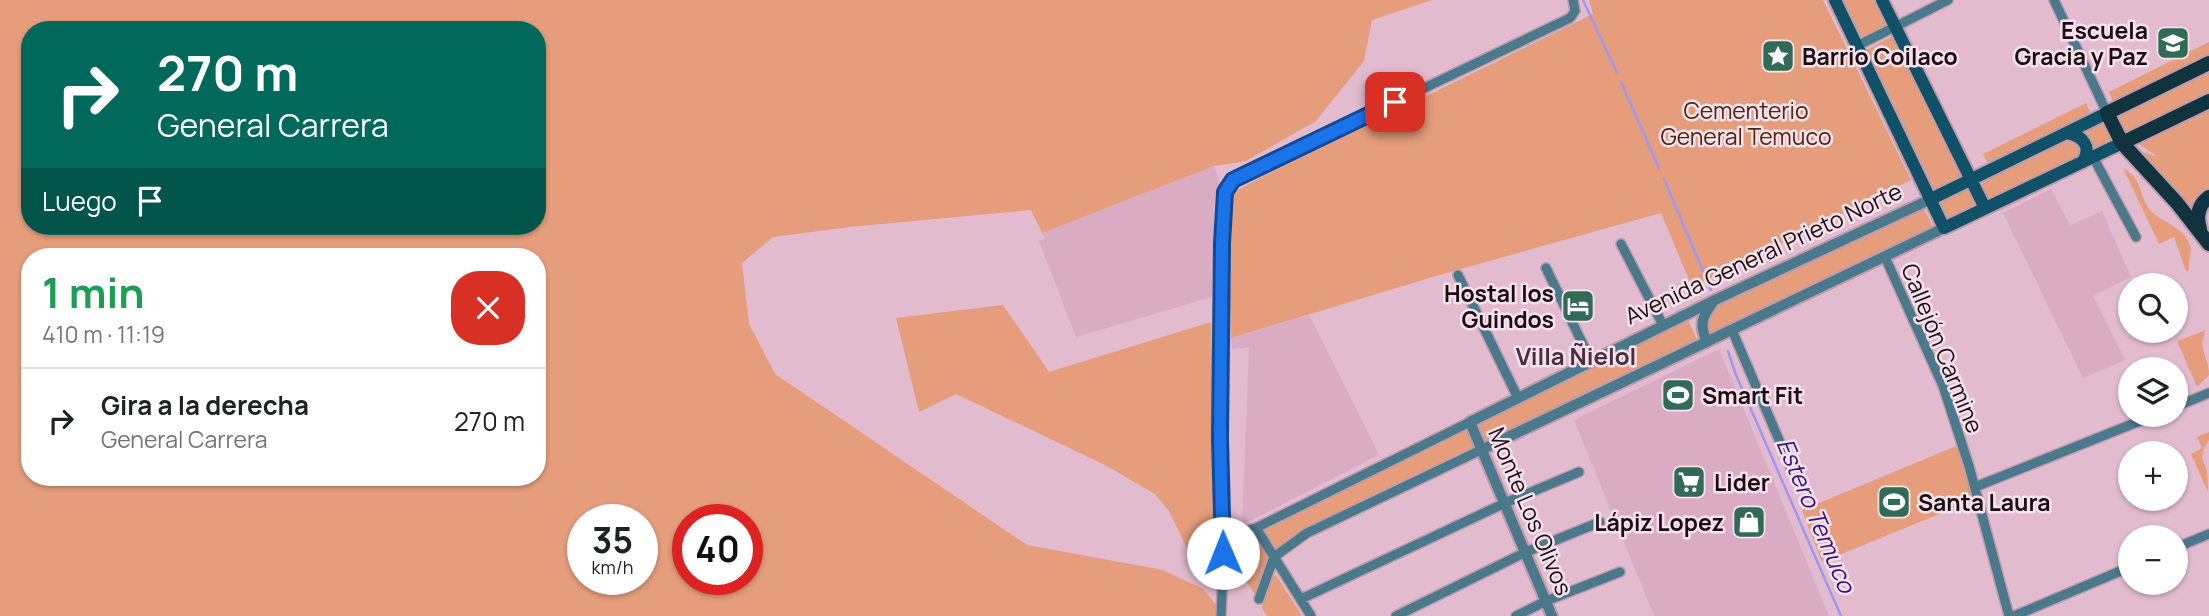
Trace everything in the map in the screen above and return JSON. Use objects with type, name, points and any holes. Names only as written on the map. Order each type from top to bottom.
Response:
[{"type":"main road","points":[[1835,0],[1944,228],[2209,101]]},
{"type":"main road","points":[[1882,0],[1985,208]]},
{"type":"main road","name":"Avenida General Prieto Norte","points":[[1931,199],[2209,62]]},
{"type":"main road","points":[[2107,113],[2122,143],[2177,203],[2206,240]]},
{"type":"main road","points":[[2067,133],[2076,134],[2083,140],[2088,159]]},
{"type":"main road","points":[[2206,240],[2198,227],[2198,212],[2202,202],[2209,197]]},
{"type":"street","points":[[1221,616],[1223,537],[1220,308],[1223,207],[1227,188],[1233,180],[1570,18],[1575,11],[1573,0]]},
{"type":"street","points":[[1857,46],[1948,0]]},
{"type":"street","points":[[2054,0],[2107,113]]},
{"type":"street","points":[[2088,159],[2136,237]]},
{"type":"street","name":"Avenida General Prieto Norte","points":[[1223,537],[1256,528],[1663,325],[1931,199]]},
{"type":"street","points":[[1259,599],[1275,557],[1316,527],[1944,228]]},
{"type":"street","points":[[1621,244],[1663,325]]},
{"type":"street","name":"Callejón Carmine","points":[[1885,257],[1943,386],[1975,487],[2009,616]]},
{"type":"street","points":[[1546,268],[1591,361]]},
{"type":"street","points":[[1458,275],[1518,398]]},
{"type":"street","points":[[1707,342],[1701,323],[1704,314],[1715,300]]},
{"type":"street","points":[[1732,330],[1791,468]]},
{"type":"street","points":[[2188,402],[2209,393]]},
{"type":"street","name":"Monte Los Olivos","points":[[1470,422],[1552,616]]},
{"type":"street","points":[[1975,487],[2125,427]]},
{"type":"street","points":[[1301,599],[1505,503],[1579,472]]},
{"type":"street","points":[[1396,616],[1526,552],[1600,522]]},
{"type":"street","points":[[1256,528],[1311,616]]},
{"type":"street","points":[[2188,543],[2209,534]]},
{"type":"street","points":[[1516,616],[1546,601],[1620,572]]},
{"type":"street","points":[[2014,616],[2118,572]]},
{"type":"shaded area","points":[[1214,166],[1221,186],[1215,195],[1212,297],[1076,337],[1039,241],[1045,238],[1042,233]]},
{"type":"shaded area","points":[[2051,189],[2070,225],[2102,211],[2129,273],[2118,273],[2118,284],[2093,296],[2124,357],[2118,357],[2118,363],[2083,378],[2003,213]]},
{"type":"shaded area","points":[[1309,315],[1379,455],[1242,525],[1249,347],[1232,349],[1231,338]]},
{"type":"shaded area","name":"Lider","points":[[1719,349],[1829,616],[1654,616],[1574,420]]},
{"type":"green space","points":[[0,0],[1432,0],[1372,20],[1364,61],[1316,121],[1246,161],[1214,166],[1042,233],[1031,210],[850,227],[773,237],[742,263],[749,324],[775,374],[1027,545],[1163,570],[1203,589],[1223,616],[0,616]]},
{"type":"green space","name":"Cementerio General Temuco","points":[[1589,0],[1823,0],[1911,180],[1692,287],[1661,213],[1436,276],[1231,338],[1228,215],[1232,193],[1593,14]]},
{"type":"green space","points":[[1836,0],[1881,0],[1892,23],[1856,42]]},
{"type":"green space","points":[[1894,35],[1966,177],[1932,195],[1865,51]]},
{"type":"green space","points":[[2209,42],[2209,56],[2114,104],[2109,92]]},
{"type":"green space","points":[[2209,67],[2209,96],[2126,136],[2114,112]]},
{"type":"green space","points":[[2086,103],[2092,116],[1990,167],[1983,154]]},
{"type":"green space","points":[[2209,106],[2209,188],[2199,196],[2192,212],[2133,149],[2158,157],[2135,141]]},
{"type":"green space","points":[[2104,117],[2115,141],[1989,200],[1983,189],[1982,176]]},
{"type":"green space","points":[[2123,168],[2135,178],[2152,212],[2186,237],[2191,249],[2189,270],[2186,271],[2174,237],[2159,244]]},
{"type":"green space","points":[[1967,183],[1979,208],[1947,222],[1936,198]]},
{"type":"green space","points":[[1922,205],[1934,229],[1707,335],[1705,320],[1712,306]]},
{"type":"green space","points":[[1003,305],[1049,372],[1211,322],[1216,566],[1193,561],[1169,511],[1155,494],[1105,465],[956,394],[919,412],[896,318]]},
{"type":"green space","points":[[1688,320],[1697,340],[1489,440],[1479,433],[1480,420]]},
{"type":"green space","points":[[2206,330],[2203,348],[2209,375],[2197,387],[2188,366],[2188,357],[2184,357],[2178,343],[2188,343],[2188,337]]},
{"type":"green space","points":[[1469,426],[1479,447],[1275,553],[1260,529]]},
{"type":"green space","points":[[2209,432],[2202,458],[2207,471],[2208,492],[2191,454],[2202,448],[2197,437]]},
{"type":"green space","name":"Santa Laura","points":[[1959,445],[1976,499],[1822,562],[1802,510]]},
{"type":"green space","points":[[1245,536],[1258,540],[1267,555],[1266,569],[1256,596],[1231,559],[1234,544]]},
{"type":"green space","points":[[1276,575],[1300,616],[1267,616],[1262,608],[1266,588],[1272,576]]},
{"type":"waterway","points":[[1583,0],[1617,73]]},
{"type":"waterway","points":[[1621,82],[1659,168]]},
{"type":"waterway","points":[[1664,179],[1711,290]]},
{"type":"waterway","name":"Estero Temuco","points":[[1728,351],[1841,616]]},
{"type":"place","name":"Escuela Gracia y Paz","points":[[2173,43]]},
{"type":"place","name":"Barrio Coilaco","points":[[1778,56]]},
{"type":"place","name":"Hostal los Guindos","points":[[1578,306]]},
{"type":"place","name":"Smart Fit","points":[[1678,395]]},
{"type":"place","name":"Lider","points":[[1689,482]]},
{"type":"place","name":"Santa Laura","points":[[1894,502]]},
{"type":"place","name":"Lápiz Lopez","points":[[1749,522]]},
{"type":"district","name":"Villa Ñielol","points":[[1576,355]]},
{"type":"route","points":[[1223,553],[1220,308],[1225,192],[1233,180],[1395,102]]}]
